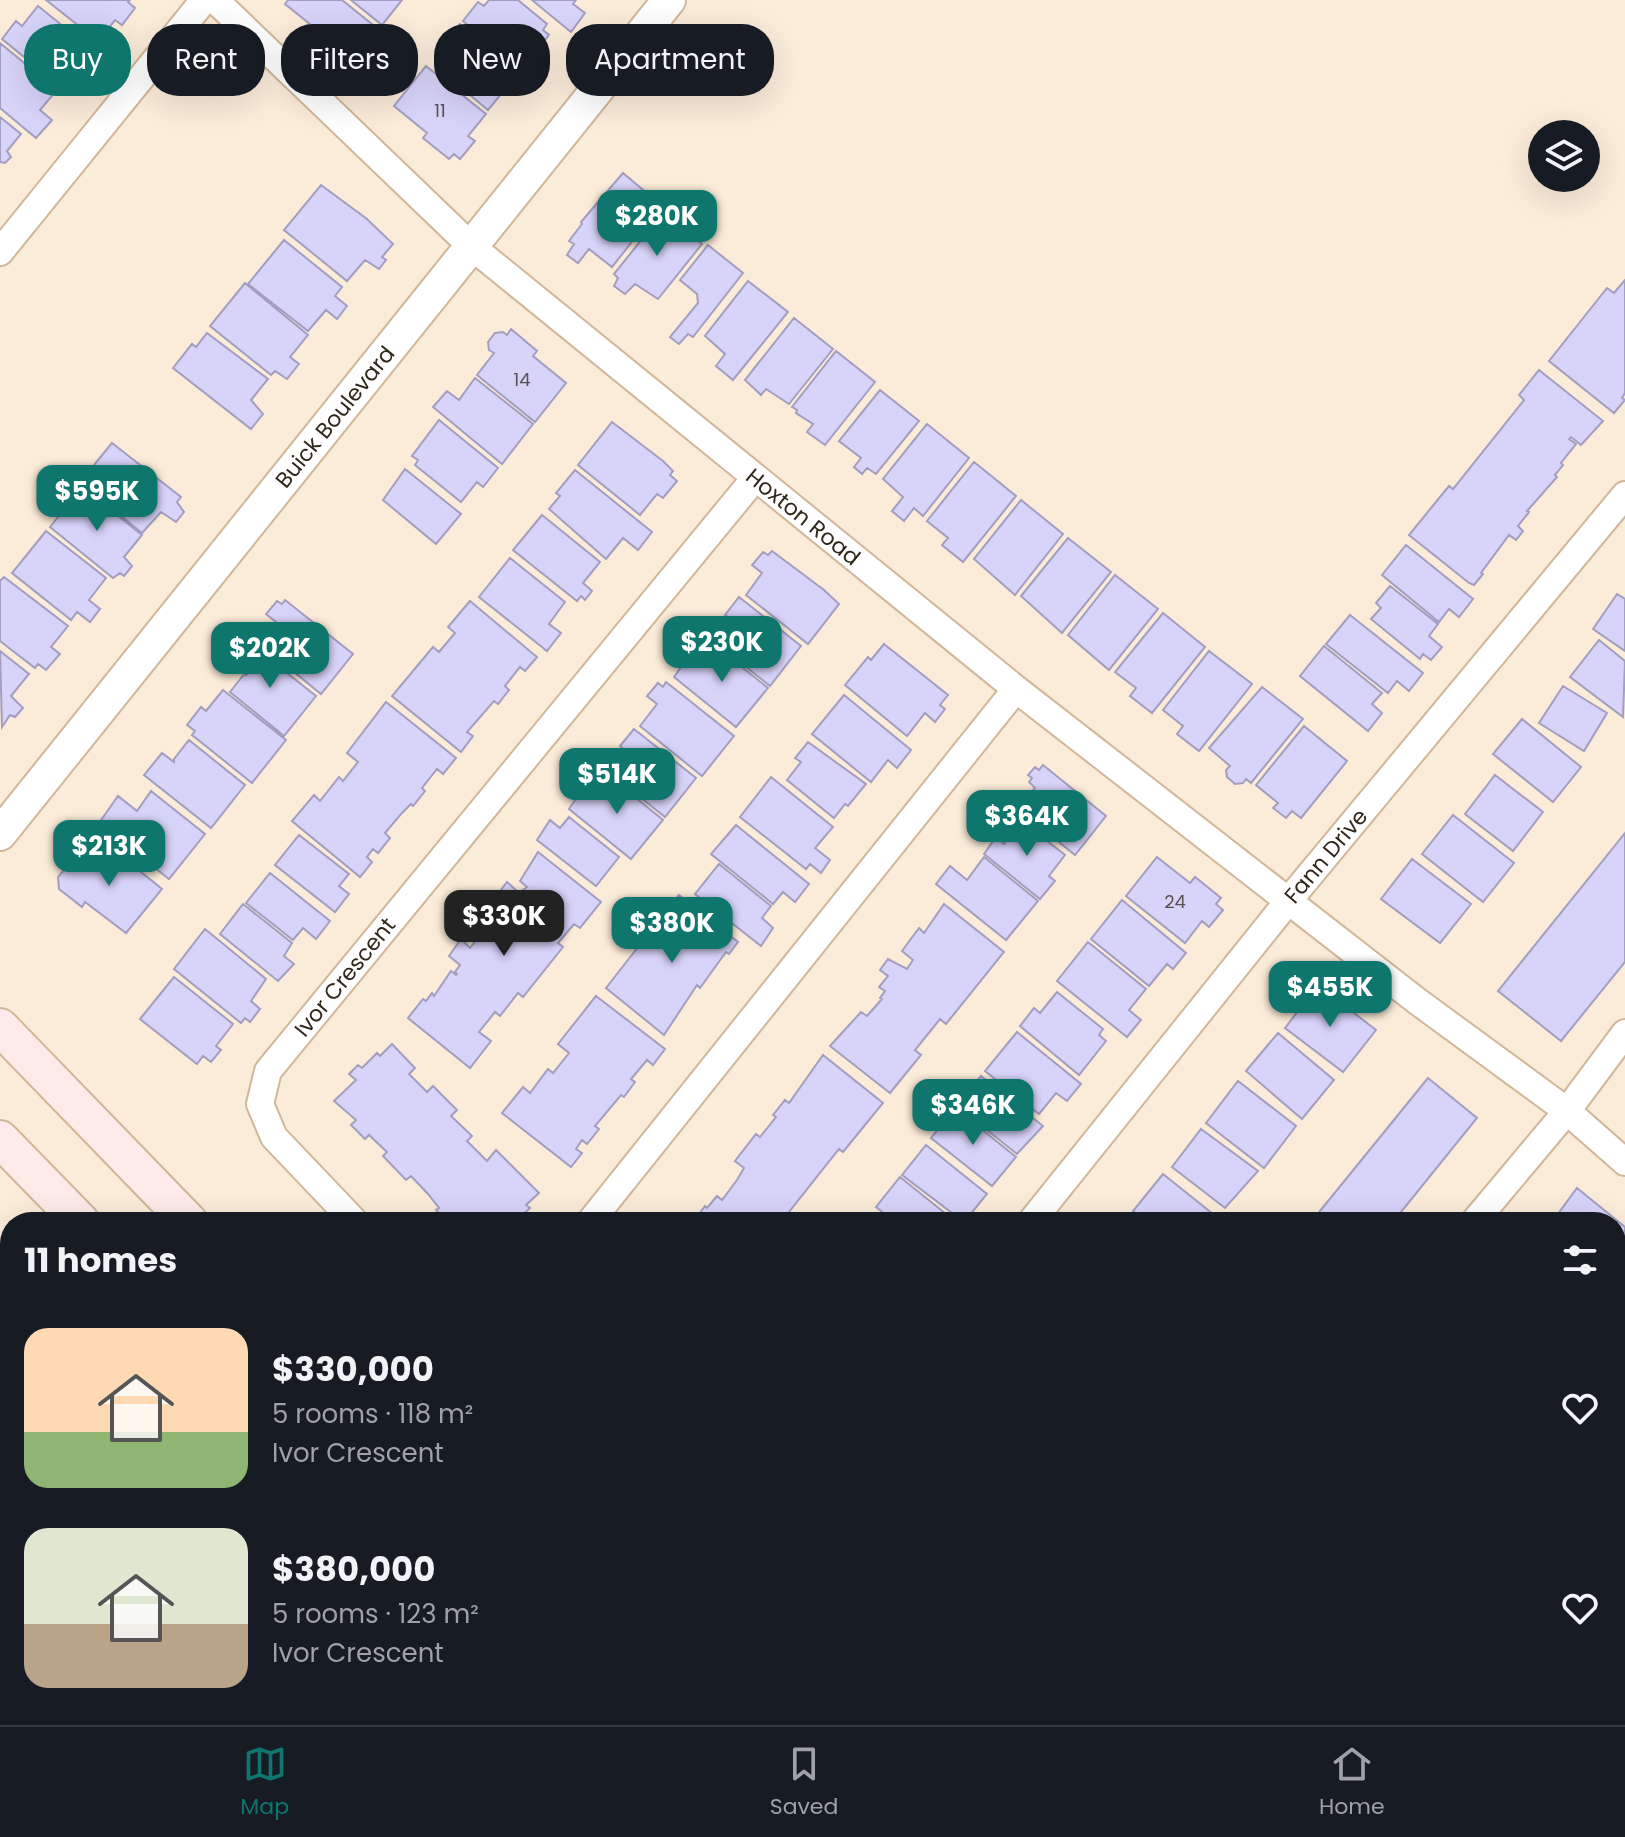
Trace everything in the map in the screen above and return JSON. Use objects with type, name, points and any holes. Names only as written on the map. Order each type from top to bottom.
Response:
[{"type":"main road","points":[[0,1027],[179,1212]]},
{"type":"main road","points":[[0,1139],[71,1212]]},
{"type":"street","points":[[0,252],[204,0]]},
{"type":"street","name":"Hoxton Road","points":[[215,0],[471,246],[1016,689],[1417,1001],[1567,1111],[1625,1162]]},
{"type":"street","name":"Buick Boulevard","points":[[0,834],[669,0]]},
{"type":"street","name":"Ivor Crescent","points":[[345,1212],[274,1137],[260,1104],[268,1071],[755,478]]},
{"type":"street","name":"Fann Drive","points":[[1039,1212],[1289,900],[1625,495]]},
{"type":"street","points":[[598,1212],[1016,689]]},
{"type":"street","points":[[1482,1212],[1567,1111],[1625,1033]]},
{"type":"building","points":[[46,0],[130,0],[128,2],[135,8],[123,24],[115,20],[112,24],[76,24]]},
{"type":"building","points":[[288,0],[342,0],[372,24],[310,24],[285,4]]},
{"type":"building","points":[[351,0],[402,0],[381,24]]},
{"type":"building","points":[[489,0],[518,0],[547,24],[467,24],[463,21],[478,2],[484,6]]},
{"type":"building","points":[[532,0],[576,0],[573,4],[585,13],[577,24],[566,24],[566,28]]},
{"type":"building","points":[[38,6],[60,24],[24,24],[24,57],[2,39],[16,21],[22,26]]},
{"type":"building","points":[[0,43],[24,63],[24,96],[52,96],[40,110],[52,120],[36,138],[0,108]]},
{"type":"building","points":[[426,66],[434,72],[434,96],[464,96],[486,114],[468,136],[475,141],[460,159],[454,154],[449,159],[423,138],[427,133],[394,106],[402,96],[418,96],[418,76]]},
{"type":"building","points":[[471,96],[499,96],[488,110]]},
{"type":"building","points":[[0,117],[21,134],[7,151],[11,157],[5,163],[0,162]]},
{"type":"building","points":[[623,173],[661,205],[612,267],[589,249],[578,263],[567,255],[574,244],[569,241],[581,222]]},
{"type":"building","points":[[321,185],[367,219],[393,244],[382,257],[386,260],[379,269],[365,260],[347,281],[284,230]]},
{"type":"building","points":[[663,213],[702,244],[658,299],[635,284],[625,294],[614,286],[618,278],[614,274]]},
{"type":"building","points":[[284,240],[342,287],[335,296],[347,306],[337,319],[326,310],[308,331],[248,284]]},
{"type":"building","points":[[708,245],[743,273],[693,337],[688,334],[679,344],[670,337],[698,303],[697,294],[680,280]]},
{"type":"building","points":[[1625,280],[1625,393],[1622,398],[1625,400],[1614,413],[1549,361],[1607,288],[1614,293]]},
{"type":"building","points":[[748,281],[788,312],[733,380],[716,366],[725,354],[705,336]]},
{"type":"building","points":[[245,283],[308,335],[290,357],[299,364],[287,379],[275,371],[271,375],[210,326]]},
{"type":"building","points":[[794,318],[833,349],[789,404],[766,389],[761,395],[745,380]]},
{"type":"building","points":[[511,329],[537,351],[533,356],[566,383],[535,422],[477,375],[494,353],[489,350],[488,342],[495,333],[507,335]]},
{"type":"building","points":[[207,333],[268,379],[251,400],[263,414],[251,429],[173,368],[192,344],[196,347]]},
{"type":"building","points":[[836,351],[875,382],[825,445],[807,432],[813,424],[792,407]]},
{"type":"building","points":[[1539,370],[1603,421],[1581,445],[1571,437],[1569,439],[1576,444],[1561,463],[1563,465],[1555,475],[1557,477],[1527,511],[1518,526],[1523,531],[1516,540],[1509,535],[1474,585],[1409,535],[1449,486],[1453,489],[1524,400],[1519,395]]},
{"type":"building","points":[[475,378],[533,424],[502,464],[433,407],[447,391],[459,400]]},
{"type":"building","points":[[880,390],[919,421],[876,474],[867,468],[862,474],[854,467],[861,458],[839,441]]},
{"type":"building","points":[[439,420],[498,468],[483,487],[477,482],[461,502],[415,465],[418,460],[412,456]]},
{"type":"building","points":[[612,422],[663,461],[673,471],[670,475],[677,481],[663,498],[657,494],[640,515],[578,465]]},
{"type":"building","points":[[927,424],[969,458],[923,516],[914,508],[904,521],[892,511],[903,497],[883,479]]},
{"type":"building","points":[[112,443],[181,497],[177,502],[184,512],[176,522],[161,512],[142,533],[80,482]]},
{"type":"building","points":[[974,462],[1016,496],[963,562],[942,545],[948,538],[927,521]]},
{"type":"building","points":[[405,469],[461,514],[436,544],[383,500]]},
{"type":"building","points":[[575,470],[652,532],[638,550],[623,538],[606,559],[549,509],[560,496],[556,493]]},
{"type":"building","points":[[82,487],[142,535],[124,557],[132,566],[124,576],[120,573],[113,578],[50,527]]},
{"type":"building","points":[[1021,500],[1063,534],[1015,595],[974,559]]},
{"type":"building","points":[[542,515],[600,562],[583,583],[592,591],[585,600],[581,596],[577,601],[513,550]]},
{"type":"building","points":[[46,531],[106,578],[89,600],[100,609],[90,622],[77,612],[71,620],[12,573]]},
{"type":"building","points":[[1068,538],[1111,572],[1062,633],[1021,596]]},
{"type":"building","points":[[1406,545],[1473,599],[1459,617],[1449,609],[1439,622],[1382,575]]},
{"type":"building","points":[[772,551],[839,604],[808,644],[746,595],[762,573],[752,565],[763,552],[768,555]]},
{"type":"building","points":[[510,558],[565,602],[549,624],[561,633],[547,651],[479,597]]},
{"type":"building","points":[[1115,575],[1158,609],[1109,670],[1068,635]]},
{"type":"building","points":[[4,577],[68,626],[51,647],[60,654],[46,670],[38,664],[35,668],[0,641],[0,581]]},
{"type":"building","points":[[1390,586],[1438,624],[1429,636],[1442,647],[1431,660],[1423,654],[1420,659],[1371,619],[1381,608],[1376,603]]},
{"type":"building","points":[[1617,594],[1625,599],[1625,651],[1593,629]]},
{"type":"building","points":[[739,597],[801,646],[770,686],[715,642],[730,619],[725,615]]},
{"type":"building","points":[[285,600],[353,654],[321,694],[260,644],[276,622],[266,614],[277,601],[282,604]]},
{"type":"building","points":[[470,601],[537,657],[525,671],[520,667],[505,686],[509,690],[498,704],[494,701],[467,732],[473,736],[461,752],[392,696],[433,647],[439,652],[455,633],[448,627]]},
{"type":"building","points":[[1163,613],[1205,647],[1152,713],[1130,696],[1136,688],[1115,672]]},
{"type":"building","points":[[1350,615],[1423,673],[1409,691],[1397,681],[1388,693],[1326,644]]},
{"type":"building","points":[[245,640],[316,696],[284,736],[230,692],[249,672],[231,658]]},
{"type":"building","points":[[1599,640],[1625,661],[1623,717],[1570,677]]},
{"type":"building","points":[[713,644],[768,688],[736,727],[674,677],[687,659],[694,664]]},
{"type":"building","points":[[884,644],[948,695],[940,705],[945,709],[935,722],[925,713],[907,736],[845,685],[868,657],[871,660]]},
{"type":"building","points":[[1324,646],[1382,693],[1372,704],[1382,713],[1368,731],[1300,676]]},
{"type":"building","points":[[0,651],[29,674],[11,696],[23,708],[15,717],[10,715],[2,727]]},
{"type":"building","points":[[1209,651],[1252,684],[1199,751],[1177,734],[1183,726],[1163,710]]},
{"type":"building","points":[[666,682],[734,736],[702,776],[640,726],[657,704],[647,696],[658,683],[663,687]]},
{"type":"building","points":[[1563,686],[1607,713],[1584,751],[1539,723]]},
{"type":"building","points":[[1262,687],[1303,719],[1251,783],[1246,779],[1243,783],[1235,784],[1227,777],[1226,770],[1230,766],[1209,748]]},
{"type":"building","points":[[223,690],[286,740],[252,783],[192,735],[195,731],[187,725],[201,707],[206,711]]},
{"type":"building","points":[[844,695],[911,750],[897,768],[888,760],[871,782],[812,734]]},
{"type":"building","points":[[386,702],[456,758],[443,774],[437,769],[413,806],[411,804],[385,833],[390,838],[378,853],[373,849],[367,857],[372,862],[360,877],[292,821],[314,795],[320,801],[339,777],[343,781],[358,762],[347,753]]},
{"type":"building","points":[[1522,719],[1581,767],[1553,802],[1493,754]]},
{"type":"building","points":[[1304,726],[1347,761],[1301,818],[1292,811],[1286,818],[1273,808],[1278,803],[1256,785]]},
{"type":"building","points":[[634,729],[696,778],[665,817],[610,773],[625,751],[620,746]]},
{"type":"building","points":[[189,740],[245,785],[211,828],[144,775],[162,753],[174,762]]},
{"type":"building","points":[[808,742],[866,784],[834,818],[787,780],[801,762],[795,758]]},
{"type":"building","points":[[1043,765],[1106,816],[1075,855],[1022,812],[1033,798],[1029,795],[1035,788],[1029,782],[1032,778],[1028,775],[1035,767],[1039,770]]},
{"type":"building","points":[[608,775],[663,820],[631,859],[569,809],[582,790],[588,795]]},
{"type":"building","points":[[1495,775],[1543,812],[1513,851],[1465,814]]},
{"type":"building","points":[[771,777],[833,827],[815,848],[830,860],[821,873],[810,864],[806,869],[740,817]]},
{"type":"building","points":[[151,791],[205,834],[169,879],[99,823],[118,796],[137,811]]},
{"type":"building","points":[[1453,815],[1514,863],[1483,902],[1422,854]]},
{"type":"building","points":[[569,817],[619,857],[596,886],[537,840],[550,820],[560,828]]},
{"type":"building","points":[[1019,819],[1065,855],[1049,876],[1055,881],[1040,899],[984,854],[996,837],[1004,844],[1008,839],[1005,836]]},
{"type":"building","points":[[736,825],[809,884],[795,902],[783,892],[773,904],[711,854]]},
{"type":"building","points":[[1625,833],[1625,962],[1561,1041],[1498,991]]},
{"type":"building","points":[[299,835],[349,874],[339,886],[349,894],[335,912],[275,865]]},
{"type":"building","points":[[110,847],[162,889],[126,933],[85,902],[82,907],[59,889],[58,877],[78,853],[96,868]]},
{"type":"building","points":[[538,852],[601,902],[580,928],[574,924],[558,943],[563,947],[523,997],[518,993],[500,1016],[495,1012],[479,1032],[491,1041],[470,1068],[408,1018],[423,999],[426,1001],[432,993],[434,996],[451,971],[457,974],[455,972],[460,965],[449,956],[461,939],[470,948],[503,906],[495,898],[507,882],[519,893],[527,887],[520,881]]},
{"type":"building","points":[[984,857],[1038,901],[1006,940],[936,884],[950,866],[967,880]]},
{"type":"building","points":[[1157,857],[1190,883],[1195,877],[1221,898],[1216,904],[1223,910],[1209,927],[1202,921],[1185,943],[1126,896]]},
{"type":"building","points":[[1412,859],[1471,904],[1440,943],[1381,899]]},
{"type":"building","points":[[719,864],[771,906],[762,918],[773,928],[761,946],[695,894]]},
{"type":"building","points":[[270,873],[330,921],[316,939],[303,928],[293,940],[246,903]]},
{"type":"building","points":[[679,895],[738,942],[729,954],[726,952],[700,988],[697,985],[664,1035],[606,988],[642,942],[649,947],[668,924],[661,918]]},
{"type":"building","points":[[1122,900],[1186,953],[1173,969],[1167,964],[1149,986],[1091,939]]},
{"type":"building","points":[[243,904],[292,943],[284,956],[294,964],[278,981],[220,934]]},
{"type":"building","points":[[944,904],[1004,952],[946,1024],[940,1019],[915,1050],[921,1055],[890,1093],[830,1046],[861,1012],[867,1016],[882,999],[885,991],[879,987],[888,976],[880,970],[888,959],[907,969],[913,960],[902,951],[919,928],[924,933]]},
{"type":"building","points":[[205,929],[266,979],[251,1001],[260,1009],[250,1022],[245,1018],[241,1023],[174,969]]},
{"type":"building","points":[[1088,942],[1146,989],[1129,1010],[1141,1020],[1127,1037],[1057,981]]},
{"type":"building","points":[[174,977],[233,1024],[216,1046],[221,1050],[211,1062],[203,1056],[197,1064],[140,1019]]},
{"type":"building","points":[[1318,985],[1376,1030],[1343,1072],[1285,1028]]},
{"type":"building","points":[[1057,992],[1103,1029],[1099,1035],[1106,1041],[1079,1075],[1020,1026],[1034,1008],[1040,1013]]},
{"type":"building","points":[[596,996],[665,1049],[653,1065],[647,1060],[631,1079],[635,1082],[595,1126],[599,1129],[587,1144],[582,1140],[576,1149],[582,1153],[571,1167],[502,1113],[523,1087],[530,1093],[548,1069],[553,1073],[569,1053],[558,1044]]},
{"type":"building","points":[[1017,1032],[1081,1084],[1067,1101],[1056,1093],[1039,1114],[985,1071]]},
{"type":"building","points":[[1278,1033],[1334,1080],[1302,1119],[1246,1071]]},
{"type":"building","points":[[392,1044],[415,1068],[409,1074],[427,1092],[433,1086],[457,1110],[451,1116],[472,1136],[467,1141],[487,1161],[496,1150],[539,1193],[526,1205],[530,1208],[526,1212],[438,1212],[436,1210],[439,1208],[411,1176],[406,1180],[383,1156],[387,1152],[369,1135],[365,1139],[351,1125],[356,1120],[334,1101],[356,1080],[349,1074],[358,1065],[362,1068],[377,1053],[380,1056]]},
{"type":"building","points":[[823,1055],[883,1103],[843,1152],[839,1149],[789,1212],[700,1212],[717,1196],[722,1200],[744,1168],[735,1161],[756,1134],[760,1137],[785,1100],[789,1103]]},
{"type":"building","points":[[981,1076],[1043,1126],[1017,1154],[957,1106]]},
{"type":"building","points":[[1428,1078],[1477,1118],[1401,1212],[1319,1212]]},
{"type":"building","points":[[1238,1081],[1296,1126],[1264,1168],[1206,1123]]},
{"type":"building","points":[[955,1108],[1016,1157],[992,1186],[931,1138]]},
{"type":"building","points":[[1201,1129],[1258,1171],[1225,1208],[1172,1167]]},
{"type":"building","points":[[926,1145],[987,1194],[972,1212],[951,1212],[902,1175]]},
{"type":"building","points":[[1163,1174],[1210,1212],[1134,1212]]},
{"type":"building","points":[[900,1177],[944,1212],[882,1212],[876,1207]]},
{"type":"building","points":[[1577,1188],[1607,1212],[1559,1212]]}]
